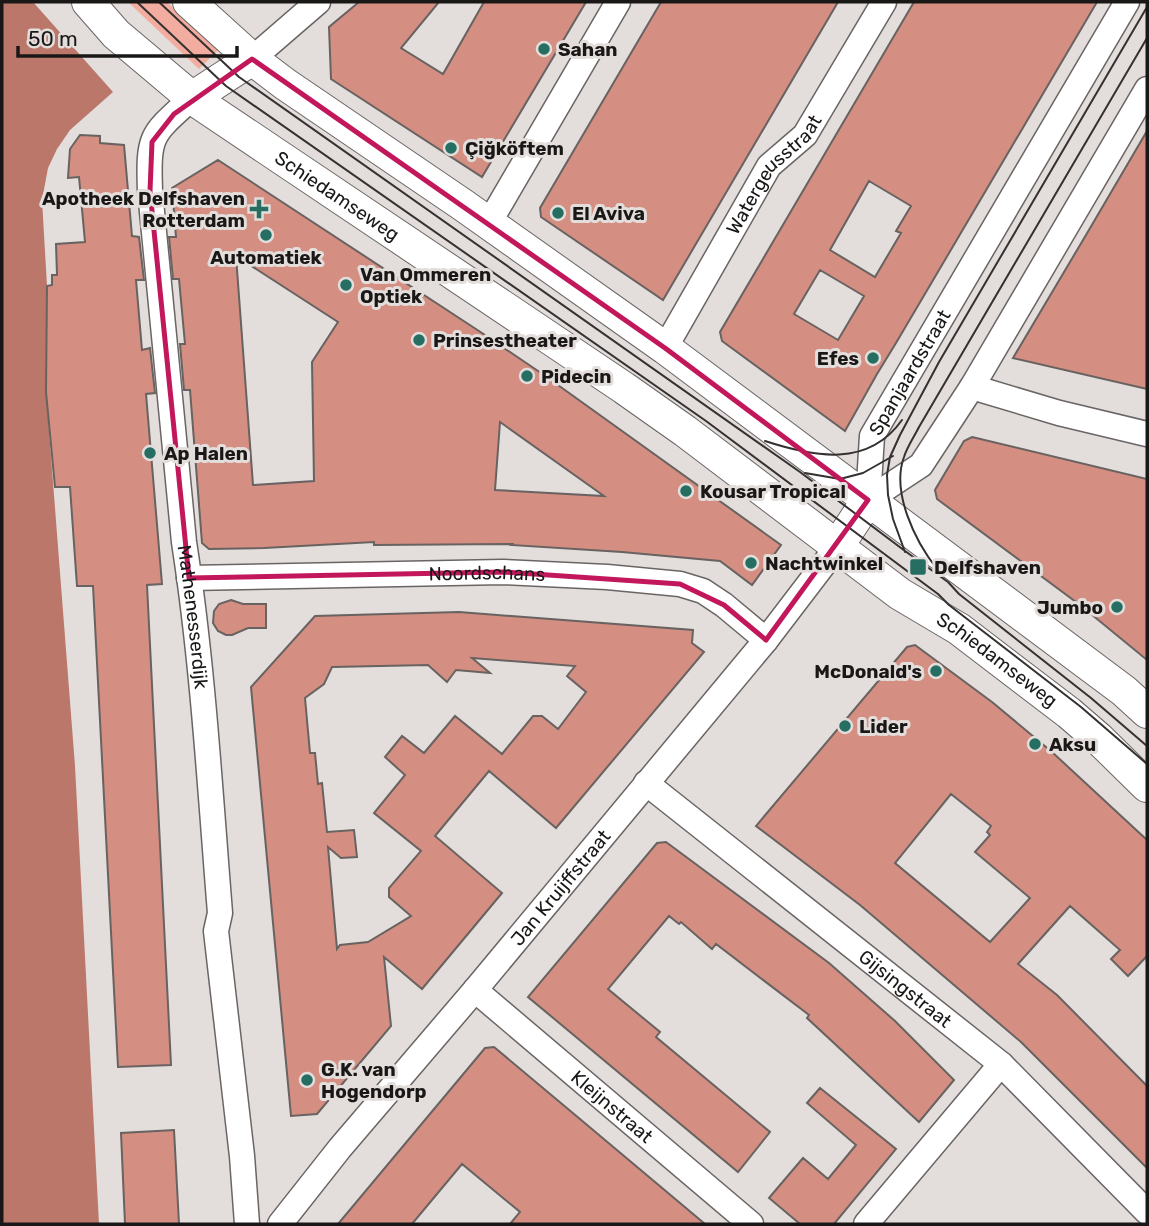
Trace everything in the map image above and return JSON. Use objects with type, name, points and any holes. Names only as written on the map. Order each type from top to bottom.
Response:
[{"type":"street","name":"Schiedamseweg","points":[[88,2],[116,34],[192,98],[685,431],[900,594],[959,629],[1069,713],[1147,786]]},
{"type":"street","points":[[189,2],[252,59],[665,348],[1124,691],[1147,712]]},
{"type":"street","points":[[252,59],[318,2]]},
{"type":"street","points":[[489,223],[618,2]]},
{"type":"street","name":"Watergeusstraat","points":[[665,348],[769,166],[805,135],[884,2]]},
{"type":"street","name":"Spanjaardstraat","points":[[867,500],[872,436],[1127,2]]},
{"type":"street","name":"Mathenesserdijk","points":[[247,1224],[216,931],[220,913],[208,757],[180,502],[149,165],[152,142],[162,125],[192,98],[252,59]]},
{"type":"street","points":[[837,547],[867,500],[920,465],[972,387],[1147,89]]},
{"type":"street","points":[[972,387],[1059,413],[1147,434]]},
{"type":"street","name":"Jan Kruijffstraat","points":[[280,1224],[766,640],[837,547]]},
{"type":"street","name":"Noordschans","points":[[189,578],[503,572],[680,584],[703,591],[766,640]]},
{"type":"street","name":"Gijsingstraat","points":[[646,783],[1001,1064],[1147,1212]]},
{"type":"street","name":"Kleijnstraat","points":[[475,990],[751,1224]]},
{"type":"street","points":[[866,1224],[1001,1064]]},
{"type":"highlighted area","points":[[252,59],[665,348],[868,500],[766,640],[724,605],[680,584],[503,572],[189,578],[150,191],[152,142],[174,114]]},
{"type":"shaded area","points":[[2,2],[33,2],[113,92],[70,130],[57,149],[48,168],[42,200],[47,286],[46,392],[75,766],[99,1224],[2,1224]]},
{"type":"shaded area","points":[[128,2],[167,2],[218,50],[199,69]]},
{"type":"building","points":[[359,2],[439,2],[401,48],[443,74],[484,2],[586,2],[482,177],[331,79],[329,27]]},
{"type":"building","points":[[661,2],[838,2],[663,300],[541,217],[540,208]]},
{"type":"building","points":[[914,2],[1097,2],[845,431],[722,341],[720,332]],"holes":[[[869,181],[911,206],[896,231],[901,233],[875,277],[830,250]],[[820,270],[864,296],[838,340],[794,314]]]},
{"type":"building","points":[[1147,131],[1147,389],[1013,358],[1086,235]]},
{"type":"building","points":[[80,135],[100,136],[100,143],[124,145],[132,236],[139,237],[144,280],[136,280],[142,350],[150,348],[155,393],[146,394],[162,584],[147,585],[171,1065],[118,1067],[93,586],[77,586],[70,487],[55,487],[46,392],[47,286],[52,285],[52,275],[57,275],[56,244],[85,242],[79,177],[68,178],[70,149]]},
{"type":"building","points":[[218,160],[544,375],[781,545],[752,585],[720,561],[512,544],[374,545],[374,542],[209,549],[202,543],[190,390],[184,390],[180,344],[185,344],[179,279],[173,279],[169,237],[176,237],[172,188]],"holes":[[[236,256],[338,322],[312,362],[314,481],[253,485]],[[500,422],[604,496],[495,490]]]},
{"type":"building","points":[[972,437],[1147,479],[1147,660],[1080,605],[937,499],[935,490],[964,441]]},
{"type":"building","points":[[231,600],[243,604],[266,604],[266,628],[248,628],[232,635],[218,631],[213,623],[214,611],[219,604]]},
{"type":"building","points":[[459,612],[693,630],[692,643],[704,652],[556,828],[489,771],[435,836],[502,893],[422,989],[384,957],[391,1026],[317,1114],[291,1116],[251,687],[315,616]],"holes":[[[472,658],[575,666],[567,676],[586,692],[558,729],[542,716],[533,716],[502,754],[455,716],[424,753],[402,736],[385,757],[405,775],[374,813],[421,851],[389,888],[389,897],[411,916],[368,942],[340,945],[337,949],[328,847],[341,858],[357,857],[354,830],[327,832],[322,783],[318,784],[315,753],[310,753],[305,698],[324,684],[332,667],[428,665],[447,682],[456,670],[490,673]]]},
{"type":"building","points":[[915,645],[992,702],[1052,752],[1147,840],[1147,956],[1128,976],[1111,959],[1120,950],[1070,906],[1018,964],[1057,995],[1147,1086],[1147,1168],[1021,1042],[860,905],[756,826],[907,647]],"holes":[[[951,794],[991,826],[987,832],[990,835],[975,852],[1030,898],[990,942],[895,863]]]},
{"type":"building","points":[[666,842],[829,963],[895,1021],[954,1080],[919,1122],[807,1018],[809,1015],[716,944],[712,949],[681,922],[679,924],[669,916],[608,989],[660,1032],[656,1037],[770,1132],[738,1172],[528,997],[657,843]]},
{"type":"building","points":[[494,1047],[705,1224],[510,1224],[520,1212],[462,1164],[412,1224],[338,1224],[485,1048]]},
{"type":"building","points":[[820,1088],[896,1149],[834,1224],[800,1224],[769,1198],[803,1158],[828,1179],[856,1145],[807,1103]]},
{"type":"building","points":[[174,1130],[179,1224],[125,1224],[121,1133]]},
{"type":"tram line","points":[[137,2],[226,86],[706,421],[938,594],[949,605]]},
{"type":"tram line","points":[[159,2],[239,77],[800,472],[948,582],[959,594],[1091,698],[1147,746]]},
{"type":"tram line","points":[[905,552],[888,495],[890,457],[939,362],[1147,7]]},
{"type":"tram line","points":[[937,569],[921,545],[907,516],[901,485],[905,453],[1147,38]]},
{"type":"tram line","points":[[765,441],[821,454],[857,452],[873,446],[902,420]]},
{"type":"tram line","points":[[805,473],[840,479],[863,473],[893,456]]},
{"type":"tram line","points":[[942,598],[1081,707],[1147,764]]},
{"type":"place","name":"Sahan","points":[[544,49]]},
{"type":"place","name":"Çiğköftem","points":[[451,148]]},
{"type":"place","name":"Apotheek Delfshaven Rotterdam","points":[[259,209]]},
{"type":"place","name":"El Aviva","points":[[558,213]]},
{"type":"place","name":"Automatiek","points":[[266,235]]},
{"type":"place","name":"Van Ommeren Optiek","points":[[346,285]]},
{"type":"place","name":"Prinsestheater","points":[[419,340]]},
{"type":"place","name":"Efes","points":[[873,358]]},
{"type":"place","name":"Pidecin","points":[[527,376]]},
{"type":"place","name":"Ap Halen","points":[[150,453]]},
{"type":"place","name":"Kousar Tropical","points":[[686,491]]},
{"type":"place","name":"Nachtwinkel","points":[[751,563]]},
{"type":"place","name":"Delfshaven","points":[[918,567]]},
{"type":"place","name":"Jumbo","points":[[1117,607]]},
{"type":"place","name":"McDonald's","points":[[936,671]]},
{"type":"place","name":"Lider","points":[[845,726]]},
{"type":"place","name":"Aksu","points":[[1035,744]]},
{"type":"place","name":"G.K. van Hogendorp","points":[[307,1080]]}]
